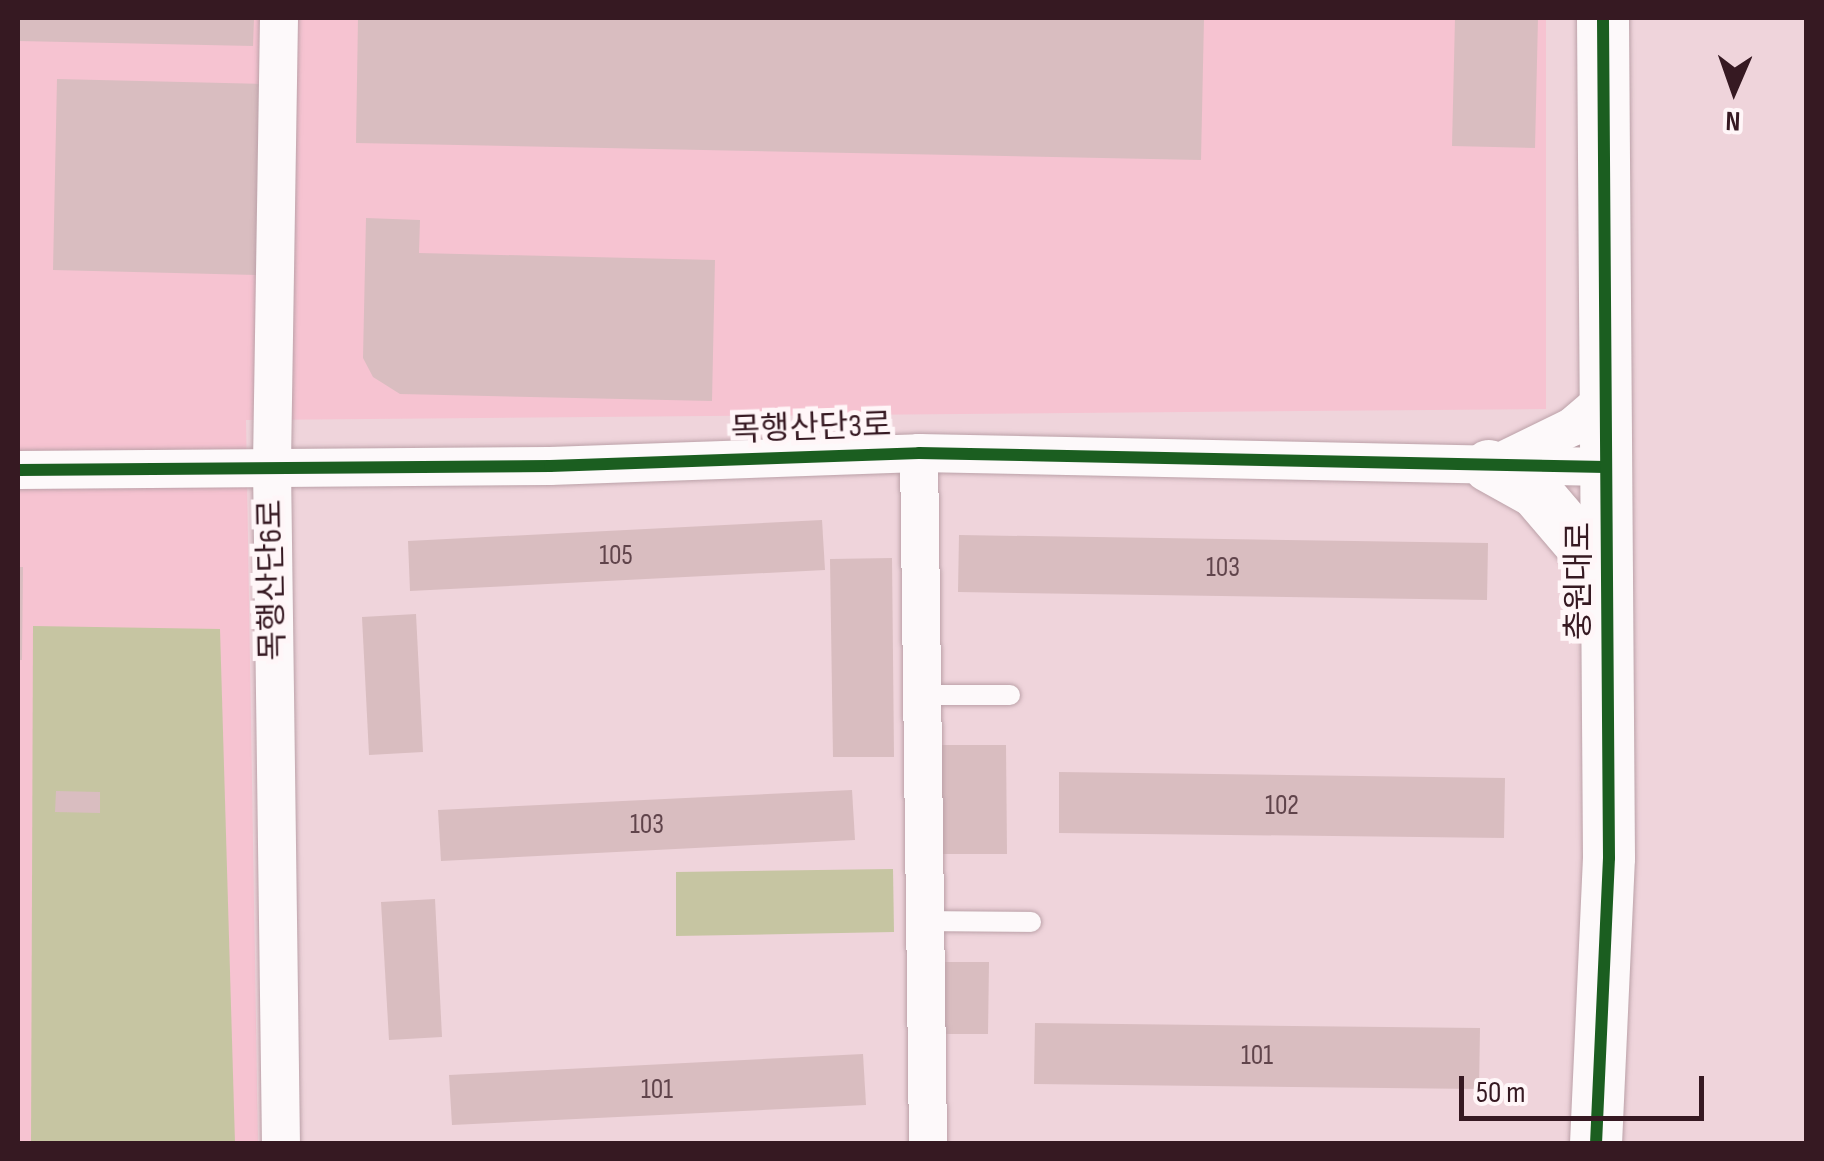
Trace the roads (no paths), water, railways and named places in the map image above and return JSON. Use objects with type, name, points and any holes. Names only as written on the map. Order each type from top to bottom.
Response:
[{"type":"street","name":"목행산단6로","points":[[279,18],[272,467],[282,1144]]},
{"type":"street","name":"충원대로","points":[[1596,1144],[1608,858],[1603,18]]},
{"type":"street","points":[[1488,466],[1572,427],[1606,398]]},
{"type":"street","name":"목행산단3로","points":[[18,470],[919,454],[1606,466]]},
{"type":"street","points":[[919,454],[928,1144]]},
{"type":"street","points":[[1488,466],[1536,492],[1607,575]]},
{"type":"lane","points":[[920,695],[1010,694]]},
{"type":"lane","points":[[926,921],[1031,922]]}]
